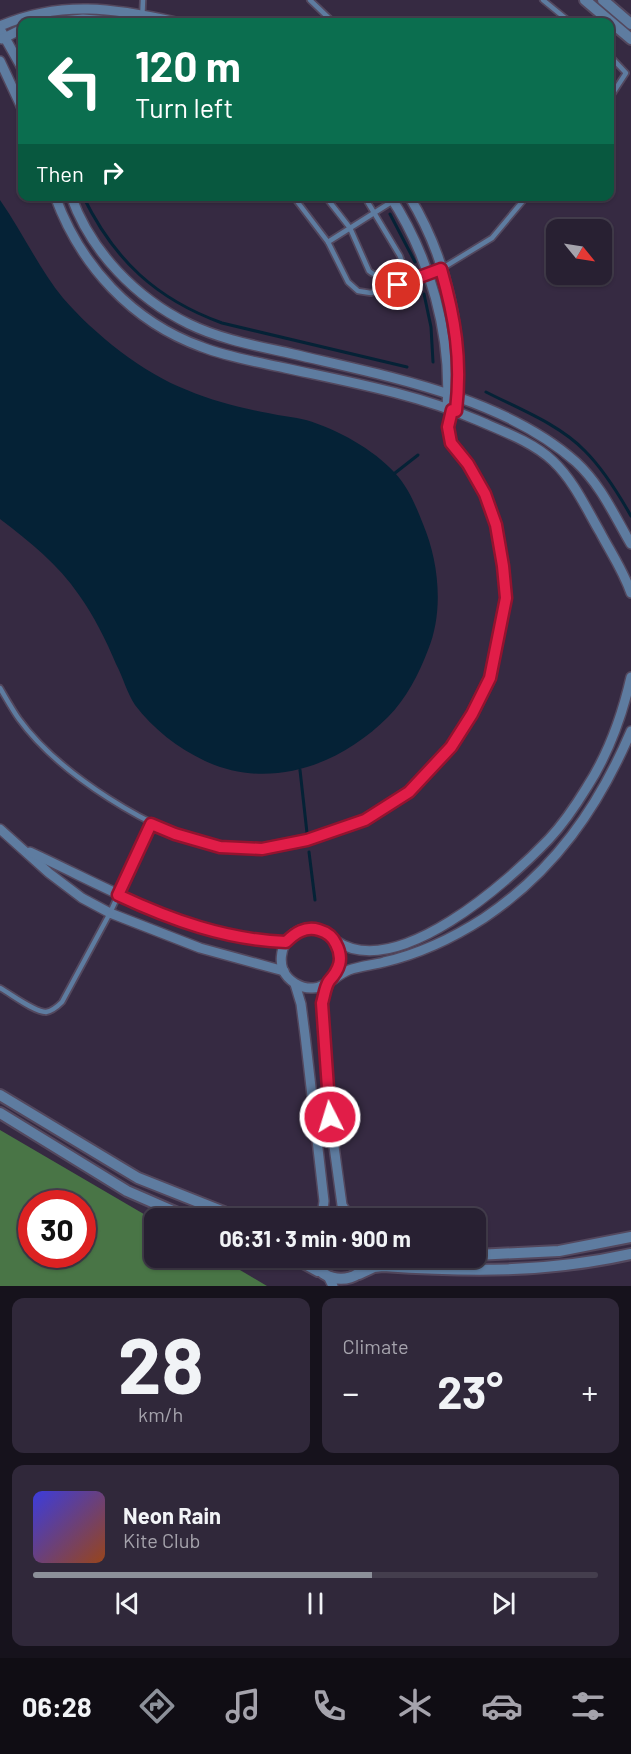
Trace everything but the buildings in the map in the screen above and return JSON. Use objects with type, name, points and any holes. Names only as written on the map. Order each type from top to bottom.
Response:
[{"type":"street","points":[[585,0],[606,18]]},
{"type":"street","points":[[603,0],[631,24]]},
{"type":"street","points":[[22,18],[66,9],[114,9],[143,18]]},
{"type":"street","points":[[1,33],[18,21]]},
{"type":"street","points":[[614,25],[631,39]]},
{"type":"street","points":[[1,33],[18,30]]},
{"type":"street","points":[[1,33],[18,61]]},
{"type":"street","points":[[0,61],[18,99]]},
{"type":"street","points":[[57,201],[73,239],[98,274],[131,307],[165,330],[220,353],[391,391],[452,409],[516,438],[551,459],[562,470],[581,497],[624,573],[631,592]]},
{"type":"street","points":[[73,201],[96,244],[125,279],[156,304],[189,324],[224,338],[394,378],[452,396],[522,426],[551,443],[590,476],[603,493],[631,544]]},
{"type":"street","points":[[392,201],[428,272],[446,345],[452,396]]},
{"type":"street","points":[[412,201],[434,248],[452,307],[458,344],[452,409]]},
{"type":"street","points":[[323,1208],[301,1004],[295,984],[284,971],[281,962],[286,942],[300,931],[310,928],[320,930],[348,948],[368,951],[406,944],[459,916],[502,885],[551,837],[588,786],[608,750],[620,719],[631,677]]},
{"type":"street","points":[[295,984],[315,988],[351,969],[383,963],[432,946],[484,918],[559,853],[593,807],[608,782],[631,732]]},
{"type":"street","points":[[0,829],[49,873],[82,898],[110,913],[200,948],[284,971]]},
{"type":"street","points":[[22,848],[144,907],[204,928],[248,939],[286,942]]},
{"type":"street","points":[[334,940],[341,959],[339,969],[331,980],[322,1003],[328,1095],[344,1208]]},
{"type":"street","points":[[0,1095],[138,1179],[213,1208]]},
{"type":"street","points":[[0,1113],[127,1191],[166,1208]]},
{"type":"street","points":[[486,1255],[559,1251],[631,1237]]},
{"type":"street","points":[[310,1268],[327,1279],[339,1280],[356,1278],[374,1268],[383,1266],[464,1271],[517,1270],[581,1264],[631,1254]]},
{"type":"lane","points":[[143,0],[143,18]]},
{"type":"lane","points":[[310,0],[329,18]]},
{"type":"lane","points":[[543,0],[565,18]]},
{"type":"lane","points":[[614,60],[629,74],[614,93]]},
{"type":"lane","points":[[297,201],[328,242],[348,282],[363,293],[382,291],[441,269],[492,238],[523,201]]},
{"type":"lane","points":[[330,201],[350,228],[372,275],[378,276],[402,262],[367,201]]},
{"type":"lane","points":[[328,242],[389,201]]},
{"type":"lane","points":[[0,688],[20,720],[44,747],[81,779],[118,805],[151,824],[175,834],[220,847],[262,849],[307,840],[365,820],[409,792],[451,747],[472,714],[490,678],[506,598],[503,566],[496,525],[485,494],[468,464],[451,443],[448,427],[452,409]]},
{"type":"lane","points":[[0,988],[45,1012],[55,1009],[62,1002],[110,913],[151,824]]},
{"type":"green space","points":[[0,1130],[144,1214],[144,1268],[237,1268],[267,1286],[0,1286]]},
{"type":"water","points":[[0,200],[46,275],[63,298],[89,325],[137,363],[170,383],[207,398],[248,409],[306,420],[330,429],[376,456],[404,484],[420,517],[433,554],[438,603],[433,635],[420,668],[401,702],[369,734],[348,748],[326,760],[303,768],[279,773],[254,774],[230,770],[205,761],[185,750],[158,730],[135,705],[99,628],[71,584],[43,554],[0,519]]},
{"type":"waterway","points":[[86,201],[109,239],[139,274],[157,289],[198,313],[222,323],[407,367]]},
{"type":"waterway","points":[[390,214],[415,262]]},
{"type":"waterway","points":[[424,294],[431,327],[433,362]]},
{"type":"waterway","points":[[486,392],[538,418],[575,441],[592,458],[616,490],[631,516]]},
{"type":"waterway","points":[[395,473],[418,455]]},
{"type":"waterway","points":[[300,770],[307,833]]},
{"type":"waterway","points":[[309,852],[315,900]]},
{"type":"route","points":[[330,1117],[322,1003],[329,981],[339,969],[341,959],[339,949],[330,935],[310,928],[293,934],[286,942],[248,939],[204,928],[144,907],[118,895],[151,824],[175,834],[220,847],[262,849],[307,840],[365,820],[409,792],[451,747],[472,714],[490,678],[506,598],[503,566],[496,525],[485,494],[468,464],[451,443],[448,427],[452,410],[456,411],[459,369],[458,344],[452,307],[441,269],[398,285]]}]
